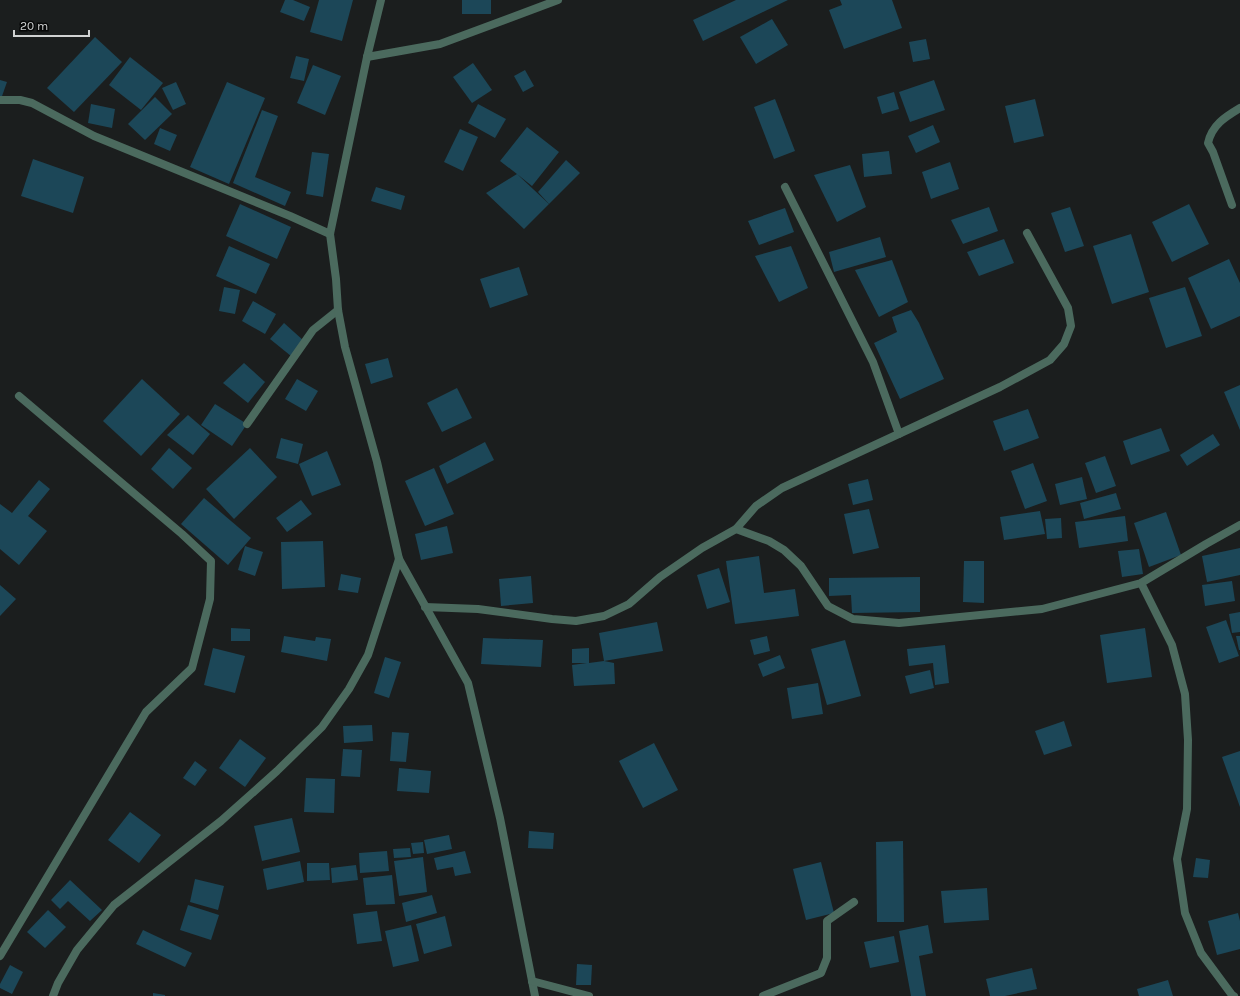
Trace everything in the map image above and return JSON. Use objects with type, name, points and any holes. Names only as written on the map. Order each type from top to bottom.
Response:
[{"type":"street","points":[[381,0],[367,58],[330,234],[336,279],[338,310],[345,347],[377,462],[399,558],[468,684],[500,818],[535,996]]},
{"type":"street","points":[[367,58],[440,44],[558,0]]},
{"type":"street","points":[[0,100],[20,100],[32,103],[94,136],[290,216],[330,234]]},
{"type":"street","points":[[1232,205],[1213,152],[1208,143],[1209,135],[1215,126],[1240,108]]},
{"type":"street","points":[[785,187],[873,362],[900,434]]},
{"type":"street","points":[[425,607],[478,609],[576,621],[604,616],[629,604],[660,577],[702,548],[736,528],[756,506],[782,488],[1000,387],[1050,360],[1064,344],[1071,326],[1068,308],[1027,233]]},
{"type":"street","points":[[247,424],[313,330],[338,310]]},
{"type":"street","points":[[0,956],[146,712],[192,668],[210,599],[211,561],[182,534],[19,396]]},
{"type":"street","points":[[736,528],[769,541],[784,550],[800,566],[828,606],[852,619],[900,623],[1042,609],[1141,583],[1240,525]]},
{"type":"street","points":[[53,996],[58,982],[77,950],[114,905],[222,821],[277,771],[322,727],[349,689],[368,655],[399,558]]},
{"type":"street","points":[[1141,583],[1172,645],[1186,694],[1188,740],[1187,809],[1177,859],[1186,912],[1201,953],[1234,996]]},
{"type":"street","points":[[763,996],[821,973],[827,958],[827,921],[854,902]]},
{"type":"street","points":[[532,981],[589,996]]},
{"type":"building","points":[[285,0],[293,0],[310,7],[304,21],[280,12]]},
{"type":"building","points":[[319,0],[353,0],[342,41],[310,32]]},
{"type":"building","points":[[462,0],[491,0],[491,14],[462,14]]},
{"type":"building","points":[[736,0],[788,0],[703,41],[693,20]]},
{"type":"building","points":[[840,0],[892,0],[902,28],[844,49],[829,10],[842,5]]},
{"type":"building","points":[[772,19],[788,45],[756,64],[740,37]]},
{"type":"building","points":[[95,37],[122,62],[74,112],[47,88]]},
{"type":"building","points":[[926,39],[930,59],[913,62],[909,42]]},
{"type":"building","points":[[296,56],[309,59],[304,81],[290,78]]},
{"type":"building","points":[[130,57],[163,83],[141,110],[109,85]]},
{"type":"building","points":[[473,63],[492,90],[472,103],[453,77]]},
{"type":"building","points":[[313,65],[341,76],[325,115],[297,103]]},
{"type":"building","points":[[525,70],[534,86],[523,92],[514,76]]},
{"type":"building","points":[[0,80],[7,82],[1,99],[0,98]]},
{"type":"building","points":[[934,80],[945,110],[910,122],[899,92]]},
{"type":"building","points":[[176,82],[186,104],[173,110],[162,88]]},
{"type":"building","points":[[227,82],[265,98],[229,184],[190,167]]},
{"type":"building","points":[[894,92],[899,109],[882,114],[877,97]]},
{"type":"building","points":[[155,97],[172,114],[145,140],[128,124]]},
{"type":"building","points":[[775,99],[795,151],[774,159],[754,107]]},
{"type":"building","points":[[1035,99],[1044,136],[1014,143],[1005,106]]},
{"type":"building","points":[[91,104],[115,109],[112,128],[88,123]]},
{"type":"building","points":[[478,104],[506,119],[495,138],[468,123]]},
{"type":"building","points":[[262,110],[278,116],[255,177],[291,192],[285,206],[233,183]]},
{"type":"building","points":[[933,125],[940,142],[916,153],[908,136]]},
{"type":"building","points":[[527,127],[559,152],[532,186],[500,161]]},
{"type":"building","points":[[160,128],[177,135],[170,151],[154,144]]},
{"type":"building","points":[[460,129],[478,137],[463,171],[444,162]]},
{"type":"building","points":[[889,151],[892,174],[864,177],[862,154]]},
{"type":"building","points":[[312,152],[329,154],[323,197],[306,194]]},
{"type":"building","points":[[33,159],[84,177],[73,213],[21,196]]},
{"type":"building","points":[[566,160],[580,173],[549,204],[538,192]]},
{"type":"building","points":[[950,162],[959,189],[931,199],[922,172]]},
{"type":"building","points":[[850,165],[866,207],[837,222],[814,175]]},
{"type":"building","points":[[517,174],[549,204],[524,229],[486,193]]},
{"type":"building","points":[[376,187],[405,196],[401,210],[371,201]]},
{"type":"building","points":[[240,204],[291,227],[277,259],[226,236]]},
{"type":"building","points":[[1189,204],[1209,244],[1172,262],[1152,222]]},
{"type":"building","points":[[989,207],[998,231],[963,244],[951,220]]},
{"type":"building","points":[[1070,207],[1084,246],[1065,252],[1051,213]]},
{"type":"building","points":[[785,208],[794,232],[759,245],[748,221]]},
{"type":"building","points":[[1131,234],[1149,292],[1112,304],[1093,246]]},
{"type":"building","points":[[880,237],[886,257],[834,272],[829,252]]},
{"type":"building","points":[[1004,239],[1014,263],[979,276],[967,252]]},
{"type":"building","points":[[229,246],[270,264],[256,294],[216,276]]},
{"type":"building","points":[[791,246],[808,288],[779,302],[755,256]]},
{"type":"building","points":[[1229,259],[1240,283],[1240,316],[1211,329],[1188,278]]},
{"type":"building","points":[[892,260],[908,302],[879,317],[855,270]]},
{"type":"building","points":[[519,267],[528,295],[490,308],[480,279]]},
{"type":"building","points":[[224,287],[240,290],[235,314],[219,311]]},
{"type":"building","points":[[1185,287],[1202,336],[1166,348],[1149,298]]},
{"type":"building","points":[[253,301],[276,314],[265,334],[242,321]]},
{"type":"building","points":[[911,310],[919,323],[944,379],[900,399],[874,343],[897,332],[892,317]]},
{"type":"building","points":[[284,323],[304,341],[291,356],[270,339]]},
{"type":"building","points":[[388,358],[393,377],[371,384],[365,364]]},
{"type":"building","points":[[244,363],[265,382],[248,403],[223,383]]},
{"type":"building","points":[[142,379],[180,414],[141,456],[103,421]]},
{"type":"building","points":[[297,379],[318,391],[306,411],[285,399]]},
{"type":"building","points":[[1240,385],[1240,430],[1224,392]]},
{"type":"building","points":[[457,388],[472,418],[442,432],[427,403]]},
{"type":"building","points":[[215,404],[247,424],[232,446],[201,425]]},
{"type":"building","points":[[1028,409],[1039,438],[1004,451],[993,421]]},
{"type":"building","points":[[188,415],[210,434],[193,455],[167,435]]},
{"type":"building","points":[[1161,428],[1170,451],[1131,465],[1123,441]]},
{"type":"building","points":[[1213,434],[1220,445],[1187,466],[1180,455]]},
{"type":"building","points":[[281,438],[303,444],[298,464],[276,458]]},
{"type":"building","points":[[485,442],[494,460],[447,484],[439,466]]},
{"type":"building","points":[[169,448],[192,468],[173,489],[151,469]]},
{"type":"building","points":[[250,448],[277,477],[234,519],[206,489]]},
{"type":"building","points":[[327,451],[341,485],[312,496],[299,464]]},
{"type":"building","points":[[1105,456],[1116,486],[1096,493],[1085,463]]},
{"type":"building","points":[[1033,463],[1047,501],[1025,509],[1011,471]]},
{"type":"building","points":[[434,468],[454,514],[425,526],[405,481]]},
{"type":"building","points":[[1082,477],[1087,499],[1060,505],[1055,484]]},
{"type":"building","points":[[868,479],[873,500],[853,505],[848,484]]},
{"type":"building","points":[[39,480],[50,489],[28,516],[47,531],[19,565],[0,549],[0,504],[12,513]]},
{"type":"building","points":[[1116,493],[1121,509],[1084,519],[1080,503]]},
{"type":"building","points":[[204,498],[251,538],[228,565],[181,524]]},
{"type":"building","points":[[301,500],[312,514],[287,532],[276,518]]},
{"type":"building","points":[[869,509],[879,548],[853,554],[844,514]]},
{"type":"building","points":[[1040,511],[1045,534],[1004,540],[1000,517]]},
{"type":"building","points":[[1166,512],[1181,555],[1149,567],[1134,523]]},
{"type":"building","points":[[1125,516],[1128,541],[1079,548],[1075,522]]},
{"type":"building","points":[[1061,518],[1062,538],[1047,539],[1045,519]]},
{"type":"building","points":[[447,526],[453,553],[421,560],[415,534]]},
{"type":"building","points":[[323,541],[325,587],[282,589],[281,542]]},
{"type":"building","points":[[245,546],[263,552],[255,576],[238,570]]},
{"type":"building","points":[[1240,548],[1240,575],[1207,582],[1202,556]]},
{"type":"building","points":[[1139,549],[1143,574],[1122,577],[1118,551]]},
{"type":"building","points":[[759,556],[764,593],[795,589],[799,616],[735,624],[726,561]]},
{"type":"building","points":[[964,561],[984,561],[984,603],[963,602]]},
{"type":"building","points":[[719,568],[730,602],[707,609],[697,575]]},
{"type":"building","points":[[341,574],[361,578],[358,593],[338,590]]},
{"type":"building","points":[[531,576],[533,603],[501,606],[499,579]]},
{"type":"building","points":[[920,577],[920,612],[852,613],[851,595],[829,596],[829,578]]},
{"type":"building","points":[[1232,581],[1235,601],[1205,606],[1202,585]]},
{"type":"building","points":[[0,585],[16,599],[0,616]]},
{"type":"building","points":[[1240,612],[1240,632],[1232,633],[1229,614]]},
{"type":"building","points":[[1226,620],[1239,656],[1219,663],[1206,627]]},
{"type":"building","points":[[657,622],[663,651],[604,661],[599,633]]},
{"type":"building","points":[[231,628],[250,629],[250,641],[231,641]]},
{"type":"building","points":[[1145,628],[1152,677],[1107,683],[1100,635]]},
{"type":"building","points":[[284,636],[315,641],[316,637],[331,639],[327,661],[281,652]]},
{"type":"building","points":[[767,636],[770,651],[754,655],[750,640]]},
{"type":"building","points":[[1236,636],[1240,636],[1240,650],[1239,650]]},
{"type":"building","points":[[483,638],[543,640],[541,667],[481,664]]},
{"type":"building","points":[[845,640],[861,696],[827,705],[811,649]]},
{"type":"building","points":[[945,645],[949,683],[935,685],[933,663],[909,666],[907,649]]},
{"type":"building","points":[[213,648],[245,656],[235,693],[204,685]]},
{"type":"building","points":[[589,648],[589,663],[604,661],[614,663],[615,684],[574,686],[572,665],[587,663],[572,663],[572,649]]},
{"type":"building","points":[[780,655],[785,668],[763,677],[758,664]]},
{"type":"building","points":[[385,657],[401,662],[389,698],[374,693]]},
{"type":"building","points":[[930,670],[934,688],[910,694],[905,676]]},
{"type":"building","points":[[818,683],[823,714],[792,719],[787,688]]},
{"type":"building","points":[[1064,721],[1072,746],[1044,755],[1035,731]]},
{"type":"building","points":[[372,725],[373,741],[344,743],[343,726]]},
{"type":"building","points":[[392,732],[409,733],[406,762],[390,761]]},
{"type":"building","points":[[240,739],[266,758],[245,787],[219,768]]},
{"type":"building","points":[[654,743],[678,790],[643,808],[619,761]]},
{"type":"building","points":[[343,749],[362,750],[360,777],[341,776]]},
{"type":"building","points":[[1240,751],[1240,807],[1222,757]]},
{"type":"building","points":[[195,761],[207,770],[195,786],[183,778]]},
{"type":"building","points":[[399,768],[431,771],[429,793],[397,791]]},
{"type":"building","points":[[306,778],[335,779],[334,813],[304,812]]},
{"type":"building","points":[[130,812],[161,835],[139,863],[108,840]]},
{"type":"building","points":[[292,818],[300,852],[262,861],[254,826]]},
{"type":"building","points":[[529,831],[554,833],[553,849],[528,848]]},
{"type":"building","points":[[449,835],[452,849],[427,854],[424,840]]},
{"type":"building","points":[[903,841],[904,922],[877,922],[876,842]]},
{"type":"building","points":[[423,842],[424,853],[413,854],[411,843]]},
{"type":"building","points":[[410,848],[411,857],[394,858],[393,849]]},
{"type":"building","points":[[387,851],[389,871],[360,873],[359,853]]},
{"type":"building","points":[[465,851],[471,873],[455,876],[453,867],[437,870],[434,858]]},
{"type":"building","points":[[423,857],[427,892],[399,896],[394,861]]},
{"type":"building","points":[[1196,858],[1210,860],[1208,878],[1193,877]]},
{"type":"building","points":[[300,861],[304,882],[267,890],[263,869]]},
{"type":"building","points":[[821,862],[834,913],[806,920],[793,869]]},
{"type":"building","points":[[307,863],[329,863],[330,880],[307,881]]},
{"type":"building","points":[[356,865],[358,880],[332,883],[331,868]]},
{"type":"building","points":[[392,875],[395,904],[366,905],[363,878]]},
{"type":"building","points":[[195,879],[224,886],[218,910],[190,902]]},
{"type":"building","points":[[70,880],[102,910],[90,921],[68,901],[60,909],[51,900]]},
{"type":"building","points":[[987,888],[989,920],[944,923],[941,891]]},
{"type":"building","points":[[432,895],[437,913],[406,922],[402,903]]},
{"type":"building","points":[[188,905],[219,915],[211,940],[180,930]]},
{"type":"building","points":[[48,910],[66,927],[45,948],[27,932]]},
{"type":"building","points":[[377,911],[382,941],[357,944],[353,914]]},
{"type":"building","points":[[1238,913],[1240,921],[1240,949],[1217,955],[1208,921]]},
{"type":"building","points":[[445,916],[452,946],[424,954],[416,924]]},
{"type":"building","points":[[411,925],[419,961],[393,967],[385,931]]},
{"type":"building","points":[[928,925],[933,953],[919,956],[926,996],[911,996],[899,931]]},
{"type":"building","points":[[143,930],[192,953],[185,967],[136,944]]},
{"type":"building","points":[[894,936],[899,962],[870,968],[864,942]]},
{"type":"building","points":[[577,964],[592,965],[591,985],[576,985]]},
{"type":"building","points":[[10,965],[23,972],[12,994],[0,988],[0,984]]},
{"type":"building","points":[[1032,968],[1037,989],[1005,996],[990,996],[986,979]]},
{"type":"building","points":[[1168,980],[1173,996],[1139,996],[1137,989]]},
{"type":"building","points":[[153,993],[165,995],[165,996],[153,996]]}]
